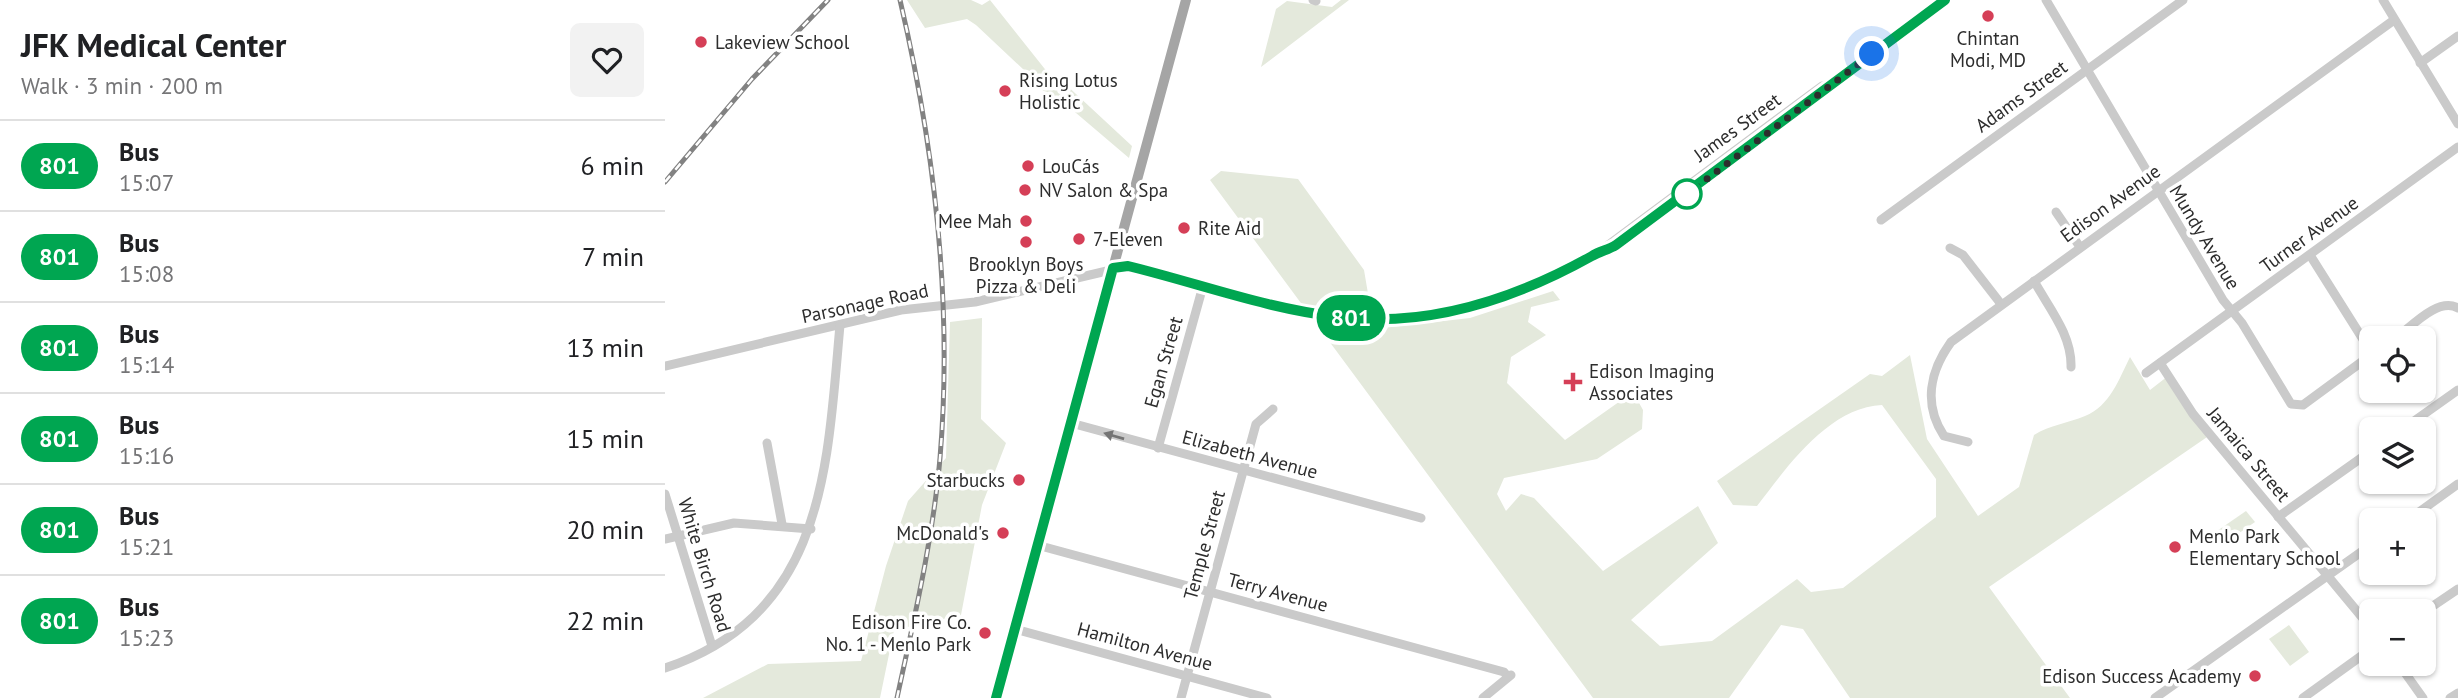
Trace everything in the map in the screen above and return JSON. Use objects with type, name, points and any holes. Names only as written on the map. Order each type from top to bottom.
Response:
[{"type":"main road","points":[[996,698],[1186,0]]},
{"type":"street","name":"James Street","points":[[1113,268],[1128,266],[1265,303],[1339,317],[1424,317],[1489,303],[1559,274],[1616,245],[1826,92],[1833,83],[1945,0]]},
{"type":"street","name":"Mundy Avenue","points":[[2046,0],[2157,191],[2293,406],[2303,405],[2359,363]]},
{"type":"street","name":"Adams Street","points":[[1881,220],[2183,0]]},
{"type":"street","points":[[2383,0],[2458,124]]},
{"type":"street","name":"Edison Avenue","points":[[1968,442],[1951,440],[1938,426],[1931,404],[1933,375],[1951,342],[2394,20]]},
{"type":"street","points":[[2420,63],[2458,36]]},
{"type":"street","name":"Turner Avenue","points":[[2146,373],[2458,147]]},
{"type":"street","points":[[2056,212],[2080,247]]},
{"type":"street","points":[[1950,248],[1963,255],[2001,304]]},
{"type":"street","points":[[2309,255],[2359,335]]},
{"type":"street","name":"Parsonage Road","points":[[665,366],[901,310],[975,302],[1113,268]]},
{"type":"street","points":[[2034,281],[2067,338],[2071,351],[2071,367]]},
{"type":"street","name":"Egan Street","points":[[1158,447],[1203,286]]},
{"type":"street","points":[[2412,326],[2440,306],[2449,305],[2458,309]]},
{"type":"street","points":[[665,668],[712,646],[764,606],[783,580],[811,529],[823,486],[840,325]]},
{"type":"street","name":"Jamaica Street","points":[[2160,363],[2193,414],[2359,614]]},
{"type":"street","points":[[2420,417],[2458,390]]},
{"type":"street","name":"Temple Street","points":[[1181,698],[1256,424],[1273,409]]},
{"type":"street","name":"Elizabeth Avenue","points":[[1071,423],[1421,518]]},
{"type":"street","points":[[767,443],[782,524]]},
{"type":"street","points":[[2278,517],[2359,460]]},
{"type":"street","points":[[2425,508],[2458,484]]},
{"type":"street","name":"White Birch Road","points":[[665,494],[712,646]]},
{"type":"street","points":[[665,539],[734,523],[782,524],[811,529]]},
{"type":"street","name":"Terry Avenue","points":[[1037,545],[1504,672],[1510,676],[1483,698]]},
{"type":"street","points":[[2155,698],[2359,553]]},
{"type":"street","points":[[2436,604],[2458,589]]},
{"type":"street","name":"Hamilton Avenue","points":[[1015,629],[1266,698]]},
{"type":"street","points":[[2303,698],[2359,658]]},
{"type":"street","points":[[2407,676],[2423,698]]},
{"type":"street","points":[[2451,698],[2458,693]]},
{"type":"shaded area","points":[[907,0],[971,0],[982,5],[990,0],[1052,78],[1062,81],[1132,146],[1129,158],[1069,107],[1022,77],[1024,70],[976,25],[967,19],[925,28]]},
{"type":"shaded area","points":[[1341,0],[1349,0],[1261,67],[1276,9],[1287,1],[1332,7]]},
{"type":"shaded area","points":[[1221,171],[1298,179],[1364,270],[1374,329],[1470,318],[1553,291],[1560,300],[1531,307],[1528,322],[1546,335],[1511,357],[1507,383],[1565,440],[1633,392],[1643,410],[1642,429],[1597,459],[1504,478],[1497,494],[1506,511],[1521,494],[1534,498],[1603,571],[1698,506],[1718,543],[1631,620],[1660,646],[1712,641],[1797,579],[1811,592],[1843,588],[1936,517],[1936,479],[1882,405],[1863,408],[1844,416],[1827,428],[1796,457],[1757,506],[1733,505],[1717,481],[1870,374],[1882,376],[1910,355],[1927,439],[1978,516],[2019,487],[2034,435],[2085,416],[2101,406],[2113,391],[2130,357],[2150,390],[2168,376],[2210,435],[1989,587],[2070,698],[1850,698],[1803,629],[1781,625],[1729,698],[1593,698],[1210,180]]},
{"type":"shaded area","points":[[982,318],[981,419],[1006,443],[982,505],[961,615],[894,630],[880,698],[703,698],[768,664],[861,661],[886,566],[908,501],[946,458],[950,322]]},
{"type":"shaded area","points":[[2246,511],[2255,522],[2225,543],[2217,531]]},
{"type":"shaded area","points":[[2289,625],[2309,652],[2290,666],[2269,639]]},
{"type":"railway","points":[[665,182],[752,79],[828,0]]},
{"type":"railway","points":[[897,698],[933,519],[940,458],[944,342],[938,227],[931,170],[923,113],[900,0]]},
{"type":"bus line","name":"801","points":[[996,698],[1113,268],[1128,266],[1229,295],[1316,314],[1369,320],[1424,317],[1489,303],[1559,274],[1616,245],[1826,92],[1833,83],[1945,0]]},
{"type":"place","name":"Chintan Modi, MD","points":[[1988,16]]},
{"type":"place","name":"Lakeview School","points":[[701,42]]},
{"type":"place","name":"Rising Lotus Holistic","points":[[1005,91]]},
{"type":"place","name":"LouCás","points":[[1028,166]]},
{"type":"place","name":"NV Salon & Spa","points":[[1025,190]]},
{"type":"place","name":"Mee Mah","points":[[1026,221]]},
{"type":"place","name":"Rite Aid","points":[[1184,228]]},
{"type":"place","name":"7-Eleven","points":[[1079,239]]},
{"type":"place","name":"Brooklyn Boys Pizza & Deli","points":[[1026,242]]},
{"type":"place","name":"Edison Imaging Associates","points":[[1573,382]]},
{"type":"place","name":"Starbucks","points":[[1019,480]]},
{"type":"place","name":"McDonald's","points":[[1003,533]]},
{"type":"place","name":"Menlo Park Elementary School","points":[[2175,547]]},
{"type":"place","name":"Edison Fire Co. No. 1 - Menlo Park","points":[[985,633]]},
{"type":"place","name":"Edison Success Academy","points":[[2255,676]]},
{"type":"route","points":[[1687,194],[1826,92],[1833,83],[1872,54]]}]
